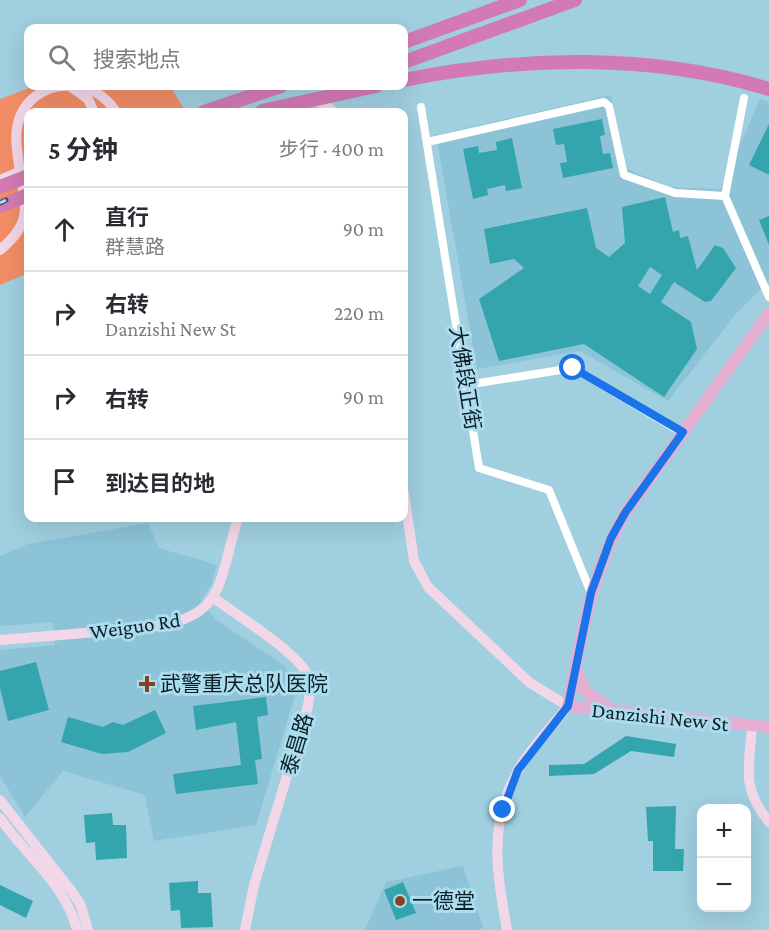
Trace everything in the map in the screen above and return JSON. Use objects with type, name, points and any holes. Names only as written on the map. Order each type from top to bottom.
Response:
[{"type":"highway","points":[[408,36],[493,0]]},
{"type":"highway","points":[[408,37],[520,0]]},
{"type":"highway","points":[[409,60],[575,0]]},
{"type":"highway","points":[[408,79],[459,69],[527,62],[594,62],[700,73],[769,89]]},
{"type":"highway","points":[[216,108],[269,90]]},
{"type":"highway","points":[[270,108],[324,90]]},
{"type":"highway","points":[[276,108],[358,90]]},
{"type":"highway","points":[[0,187],[24,178]]},
{"type":"highway","points":[[0,206],[24,197]]},
{"type":"main road","name":"Danzishi New St","points":[[769,314],[625,513],[599,565],[591,593],[568,706],[769,727]]},
{"type":"main road","points":[[576,666],[585,691],[599,703],[617,712]]},
{"type":"street","points":[[24,203],[13,148],[15,123],[29,100],[48,90]]},
{"type":"street","points":[[75,90],[88,99],[92,108]]},
{"type":"street","points":[[93,90],[112,108]]},
{"type":"street","points":[[266,108],[281,101],[307,98],[325,104],[329,108]]},
{"type":"street","points":[[744,98],[725,196],[769,297]]},
{"type":"street","points":[[427,142],[604,102],[609,106],[624,175],[675,193],[725,196]]},
{"type":"street","name":"大佛段正街","points":[[421,107],[479,468],[549,490],[591,593]]},
{"type":"street","points":[[0,180],[24,170]]},
{"type":"street","points":[[0,212],[24,202]]},
{"type":"street","points":[[0,250],[17,233],[24,211]]},
{"type":"street","points":[[466,385],[573,368],[683,432]]},
{"type":"street","points":[[408,520],[414,561],[428,587],[530,683],[568,706],[518,770],[503,810],[496,837],[496,863],[507,930]]},
{"type":"street","points":[[213,598],[237,522]]},
{"type":"street","name":"Weiguo Rd","points":[[0,640],[169,626],[196,616],[213,598]]},
{"type":"street","name":"泰昌路","points":[[213,598],[297,659],[308,676],[310,686],[308,706],[254,885],[245,930]]},
{"type":"street","points":[[752,727],[748,785],[757,807],[769,822]]},
{"type":"street","points":[[0,800],[69,886],[80,904],[88,930]]},
{"type":"street","points":[[0,818],[56,884],[70,908],[77,930]]},
{"type":"shaded area","points":[[24,90],[172,90],[184,108],[24,108],[24,275],[0,285],[0,99]]},
{"type":"shaded area","points":[[611,95],[627,169],[669,187],[721,189],[760,99],[769,102],[769,281],[735,315],[668,401],[580,351],[477,369],[436,135]]},
{"type":"shaded area","name":"武警重庆总队医院","points":[[148,523],[159,548],[217,565],[211,585],[201,600],[215,619],[285,666],[293,680],[295,695],[256,825],[154,841],[145,795],[63,771],[25,817],[0,776],[0,650],[55,645],[53,622],[0,626],[0,556],[28,544]]},
{"type":"shaded area","points":[[463,866],[483,927],[480,930],[365,930],[386,882]]},
{"type":"building","points":[[602,119],[605,135],[600,136],[603,154],[610,153],[613,168],[563,178],[560,163],[567,162],[564,144],[556,145],[553,129]]},
{"type":"building","points":[[769,124],[769,175],[749,165]]},
{"type":"building","points":[[512,138],[522,188],[506,191],[505,185],[487,189],[488,195],[473,199],[463,149],[478,146],[479,153],[497,150],[496,142]]},
{"type":"building","points":[[665,197],[673,232],[679,230],[680,238],[688,236],[697,270],[715,245],[723,248],[736,268],[711,301],[705,302],[674,282],[661,302],[691,322],[697,349],[664,397],[584,344],[499,361],[479,299],[524,268],[514,259],[490,264],[484,229],[587,208],[596,248],[609,257],[625,243],[622,207]],"holes":[[[650,267],[662,275],[650,294],[638,286]]]},
{"type":"building","points":[[769,216],[769,245],[759,220]]},
{"type":"building","points":[[36,662],[49,710],[8,721],[0,688],[0,671]]},
{"type":"building","points":[[266,697],[268,715],[257,717],[262,759],[255,760],[258,784],[176,794],[173,774],[241,765],[236,722],[196,730],[193,706]]},
{"type":"building","points":[[155,710],[166,733],[128,752],[102,754],[61,742],[68,717],[103,727],[113,722],[123,725]]},
{"type":"building","points":[[626,736],[676,744],[674,757],[631,751],[594,774],[549,776],[549,765],[584,764]]},
{"type":"building","points":[[676,806],[675,849],[684,849],[683,871],[653,871],[653,841],[648,841],[646,807]]},
{"type":"building","points":[[112,813],[113,825],[126,825],[127,858],[96,860],[95,842],[86,843],[84,815]]},
{"type":"building","points":[[198,881],[198,893],[211,893],[213,927],[181,928],[180,910],[171,911],[169,883]]},
{"type":"building","name":"一德堂","points":[[403,882],[416,913],[396,920],[384,890]]},
{"type":"building","points":[[0,885],[33,901],[26,918],[0,905]]},
{"type":"railway","points":[[0,203],[6,200]]},
{"type":"place","name":"武警重庆总队医院","points":[[147,684]]},
{"type":"place","name":"一德堂","points":[[400,901]]},
{"type":"route","points":[[503,810],[518,770],[568,706],[591,593],[599,565],[611,538],[625,513],[683,432],[573,368]]}]
